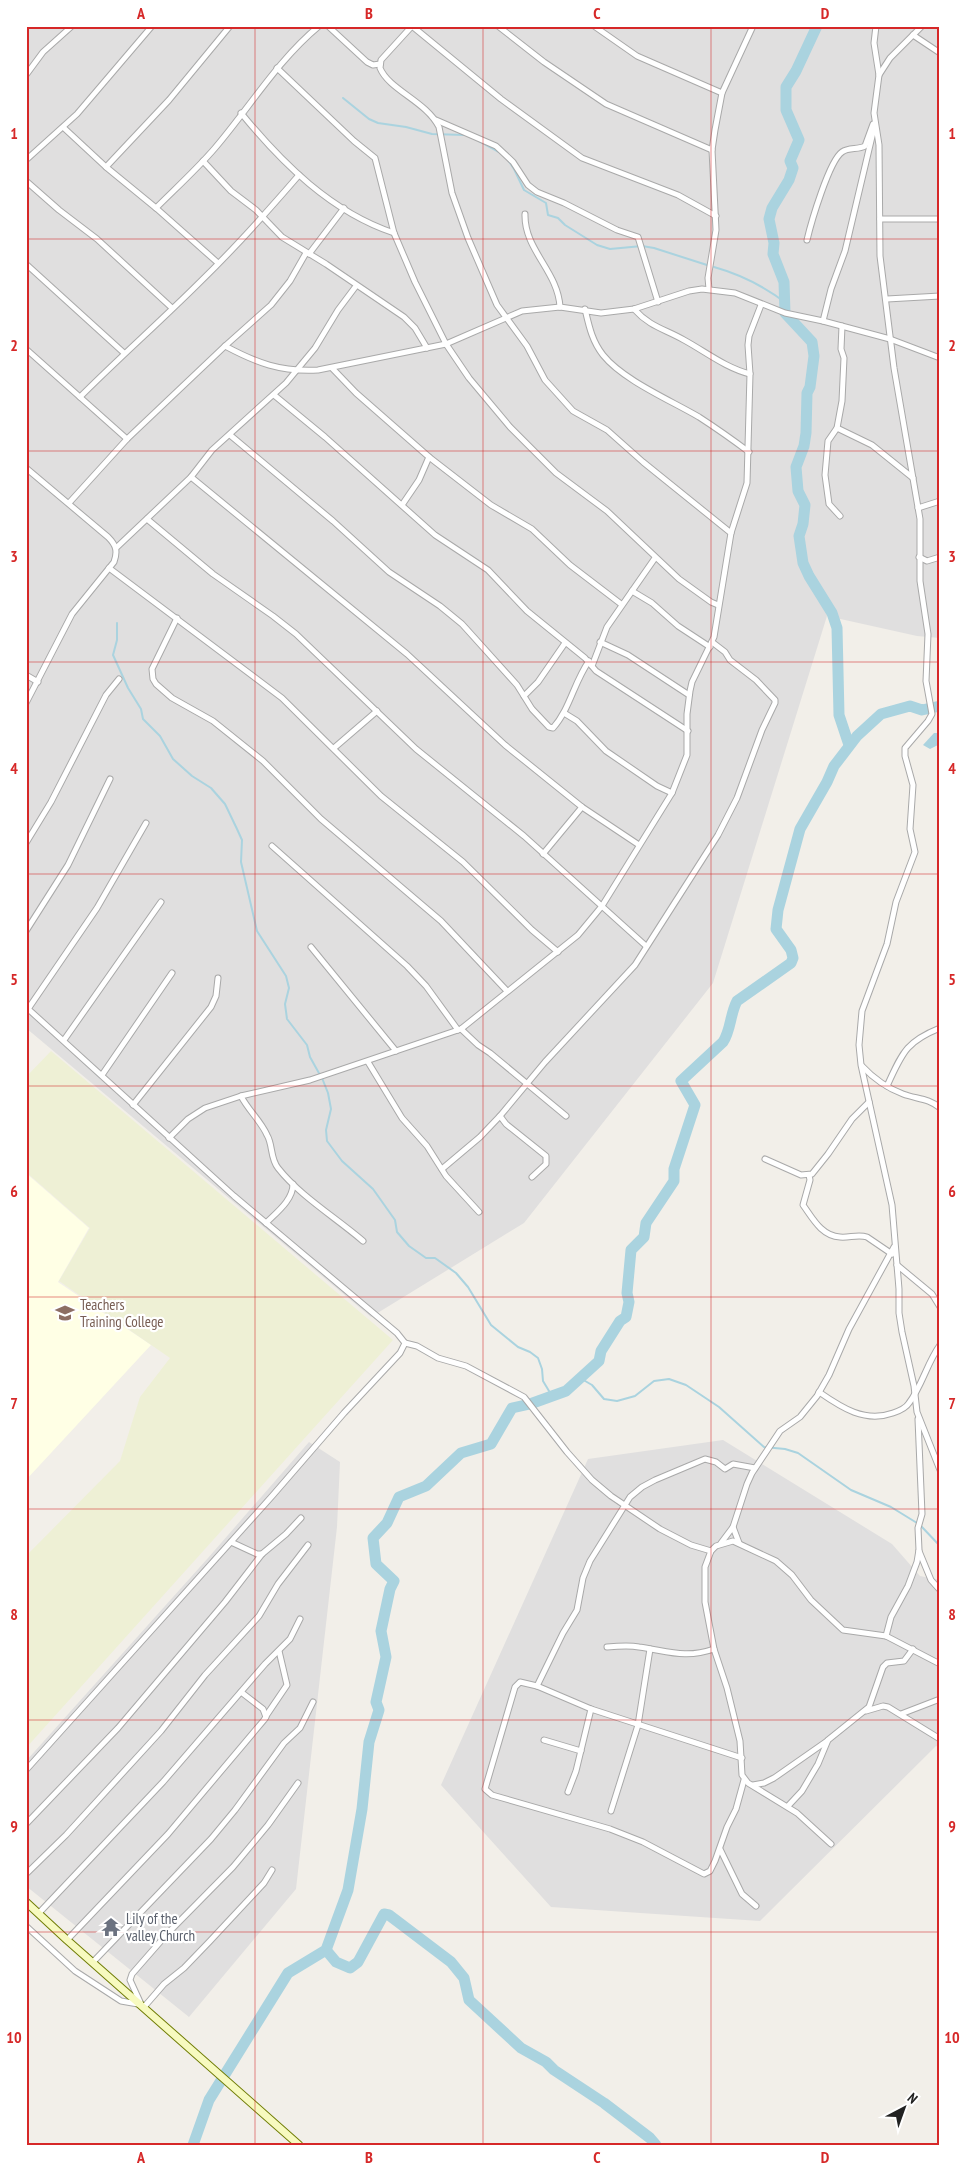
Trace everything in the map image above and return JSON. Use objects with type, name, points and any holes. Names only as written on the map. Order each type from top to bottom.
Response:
[{"type":"main road","points":[[26,1902],[299,2145]]},
{"type":"street","points":[[26,74],[43,52],[72,26]]},
{"type":"street","points":[[26,160],[64,128],[152,26]]},
{"type":"street","points":[[106,167],[169,100],[230,26]]},
{"type":"street","points":[[156,208],[203,161],[277,68],[319,26]]},
{"type":"street","points":[[328,26],[366,62],[374,65],[380,64],[412,26],[501,99],[582,158],[678,195],[716,216]]},
{"type":"street","points":[[498,26],[544,62],[606,104],[712,150]]},
{"type":"street","points":[[594,26],[637,56],[722,93]]},
{"type":"street","points":[[708,289],[708,278],[716,237],[712,150],[722,93],[752,26]]},
{"type":"street","points":[[876,26],[874,43],[879,74],[874,113],[879,145],[880,256],[887,299],[890,339],[918,508],[920,580],[928,634],[926,681],[932,714],[905,748],[905,756],[914,785],[910,829],[915,852],[896,902],[887,944],[862,1011],[859,1045],[861,1065],[892,1205],[899,1313],[915,1392],[922,1514],[918,1528],[919,1550],[931,1580],[940,1590]]},
{"type":"street","points":[[879,74],[890,58],[922,26]]},
{"type":"street","points":[[914,35],[940,53]]},
{"type":"street","points":[[380,64],[382,73],[436,120],[496,146],[513,162],[528,186],[617,230],[638,237],[658,302]]},
{"type":"street","points":[[277,68],[354,141],[374,155],[394,233],[415,282],[446,344],[470,378],[519,436],[556,472],[606,511],[679,579],[718,605]]},
{"type":"street","points":[[241,113],[271,149],[300,175],[344,208],[378,228],[394,233]]},
{"type":"street","points":[[436,120],[452,193],[461,220],[491,292],[505,317],[527,346],[542,375],[568,407],[608,430],[639,459],[731,532]]},
{"type":"street","points":[[807,240],[823,189],[836,157],[847,150],[865,146],[870,130],[875,122]]},
{"type":"street","points":[[823,321],[831,289],[845,251],[875,122]]},
{"type":"street","points":[[64,128],[106,167],[218,263]]},
{"type":"street","points":[[203,161],[238,198],[250,206],[282,237],[404,317],[415,328],[427,348]]},
{"type":"street","points":[[80,397],[218,263],[262,218],[300,175]]},
{"type":"street","points":[[26,181],[59,210],[108,248],[172,308]]},
{"type":"street","points":[[69,503],[127,439],[271,305],[290,281],[307,254],[344,208]]},
{"type":"street","points":[[525,214],[524,226],[528,238],[557,285],[560,307]]},
{"type":"street","points":[[880,219],[940,218]]},
{"type":"street","points":[[26,264],[124,353]]},
{"type":"street","points":[[26,703],[72,614],[114,562],[116,548],[191,478],[212,450],[298,371],[356,286]]},
{"type":"street","points":[[225,346],[257,362],[298,371],[332,368],[446,344],[483,329],[505,317],[535,308],[560,307],[585,309],[600,313],[634,309],[688,291],[708,289],[736,293],[761,305],[785,313],[890,339],[940,358]]},
{"type":"street","points":[[887,299],[940,296]]},
{"type":"street","points":[[170,1138],[196,1113],[241,1096],[287,1087],[368,1062],[460,1030],[578,935],[602,906],[672,792],[686,755],[687,714],[692,682],[711,644],[716,628],[718,605],[731,532],[747,483],[749,452],[749,336],[761,305]]},
{"type":"street","points":[[585,309],[592,336],[610,363],[700,418],[749,452]]},
{"type":"street","points":[[634,309],[651,325],[678,336],[736,370],[750,374]]},
{"type":"street","points":[[840,516],[829,504],[825,476],[828,441],[837,428],[843,393],[844,358],[840,336],[842,326]]},
{"type":"street","points":[[26,349],[127,439]]},
{"type":"street","points":[[332,368],[356,393],[430,457],[491,505],[532,529],[570,565],[621,604]]},
{"type":"street","points":[[274,395],[326,437],[435,535],[488,570],[527,611],[591,664],[601,675],[688,731]]},
{"type":"street","points":[[837,428],[872,445],[913,478]]},
{"type":"street","points":[[230,435],[389,572],[440,606],[462,624],[512,679],[532,709],[551,729],[564,713],[582,671],[591,664],[600,642],[621,604],[655,558]]},
{"type":"street","points":[[402,504],[419,480],[430,457]]},
{"type":"street","points":[[26,468],[108,537],[116,548]]},
{"type":"street","points":[[191,478],[407,654],[504,745],[582,807],[639,846]]},
{"type":"street","points":[[918,508],[940,501]]},
{"type":"street","points":[[147,519],[213,574],[296,634],[426,758],[518,830],[646,946]]},
{"type":"street","points":[[919,557],[927,561],[940,557]]},
{"type":"street","points":[[109,568],[266,684],[334,748],[381,796],[463,862],[532,930],[558,952]]},
{"type":"street","points":[[442,1169],[480,1137],[500,1116],[527,1083],[635,965],[674,907],[730,811],[744,781],[762,730],[775,703],[775,700],[756,680],[729,659],[725,652],[678,626],[652,603],[632,591]]},
{"type":"street","points":[[176,618],[152,669],[153,679],[160,688],[213,721],[263,761],[321,819],[441,921],[507,991]]},
{"type":"street","points":[[600,642],[628,655],[689,696]]},
{"type":"street","points":[[524,696],[538,682],[565,643]]},
{"type":"street","points":[[26,675],[38,682]]},
{"type":"street","points":[[26,843],[51,802],[106,695],[119,679]]},
{"type":"street","points":[[334,748],[377,711]]},
{"type":"street","points":[[564,713],[577,721],[606,751],[657,786],[672,792]]},
{"type":"street","points":[[26,931],[68,865],[110,778]]},
{"type":"street","points":[[543,854],[582,807]]},
{"type":"street","points":[[146,823],[97,908],[27,1008],[266,1223],[397,1333],[405,1342],[417,1346],[438,1358],[466,1366],[524,1397],[533,1411],[592,1480],[625,1506],[660,1529],[691,1545],[711,1551]]},
{"type":"street","points":[[272,846],[407,966],[432,993],[460,1030],[566,1116]]},
{"type":"street","points":[[64,1040],[161,902]]},
{"type":"street","points":[[311,947],[396,1051]]},
{"type":"street","points":[[102,1075],[172,973]]},
{"type":"street","points":[[133,1105],[211,1008],[219,983],[218,978]]},
{"type":"street","points":[[887,1086],[899,1060],[909,1046],[921,1036],[940,1028]]},
{"type":"street","points":[[368,1062],[402,1118],[427,1146],[442,1169],[479,1212]]},
{"type":"street","points":[[861,1065],[877,1081],[906,1095],[926,1099],[940,1108]]},
{"type":"street","points":[[241,1096],[267,1132],[275,1164],[293,1184],[363,1241]]},
{"type":"street","points":[[765,1159],[795,1173],[809,1175],[814,1172],[828,1154],[852,1119],[869,1102]]},
{"type":"street","points":[[500,1116],[506,1124],[546,1156],[546,1164],[532,1177]]},
{"type":"street","points":[[809,1175],[810,1180],[802,1205],[816,1224],[828,1234],[838,1238],[867,1237],[892,1254]]},
{"type":"street","points":[[266,1223],[290,1197],[293,1184]]},
{"type":"street","points":[[742,1758],[652,1727],[591,1709],[536,1686],[520,1682],[515,1687],[485,1784],[487,1793],[610,1829],[643,1842],[704,1874],[710,1871],[720,1848],[726,1827],[736,1809],[744,1780],[742,1775],[742,1758],[733,1708],[714,1649],[704,1602],[705,1567],[711,1551],[720,1544],[733,1527],[747,1484],[755,1468],[780,1431],[804,1413],[819,1392],[849,1329],[892,1254],[894,1245]]},
{"type":"street","points":[[897,1265],[932,1294],[940,1307]]},
{"type":"street","points":[[26,1770],[344,1413],[400,1353],[405,1342]]},
{"type":"street","points":[[819,1392],[846,1409],[862,1416],[889,1415],[908,1404],[940,1345]]},
{"type":"street","points":[[917,1412],[940,1470]]},
{"type":"street","points":[[536,1686],[562,1634],[577,1610],[583,1578],[590,1561],[630,1497],[642,1487],[705,1459],[716,1462],[725,1469],[734,1464],[755,1468]]},
{"type":"street","points":[[26,1824],[124,1722],[262,1554],[286,1534],[301,1518]]},
{"type":"street","points":[[733,1527],[739,1544]]},
{"type":"street","points":[[720,1544],[733,1541],[776,1561],[785,1568],[811,1600],[843,1630],[886,1636],[940,1664]]},
{"type":"street","points":[[231,1542],[257,1554],[262,1554]]},
{"type":"street","points":[[26,1874],[66,1835],[162,1731],[205,1675],[259,1616],[278,1584],[308,1545]]},
{"type":"street","points":[[886,1636],[891,1617],[908,1586],[919,1550]]},
{"type":"street","points":[[38,1913],[138,1810],[290,1639],[300,1619]]},
{"type":"street","points":[[607,1646],[634,1646],[687,1654],[703,1653],[714,1649]]},
{"type":"street","points":[[611,1811],[638,1724],[650,1649]]},
{"type":"street","points":[[752,1785],[764,1783],[774,1778],[865,1711],[872,1702],[883,1667],[887,1663],[904,1660],[913,1649]]},
{"type":"street","points":[[67,1940],[168,1834],[266,1717],[287,1685],[279,1650]]},
{"type":"street","points":[[241,1692],[263,1709],[266,1717]]},
{"type":"street","points":[[901,1714],[940,1700]]},
{"type":"street","points":[[93,1962],[211,1839],[235,1810],[284,1743],[300,1728],[313,1702]]},
{"type":"street","points":[[865,1711],[883,1706],[888,1707],[940,1739]]},
{"type":"street","points":[[568,1792],[581,1751],[591,1709]]},
{"type":"street","points":[[544,1740],[581,1751]]},
{"type":"street","points":[[788,1806],[802,1791],[818,1764],[828,1740]]},
{"type":"street","points":[[744,1780],[788,1806],[814,1826],[831,1844]]},
{"type":"street","points":[[142,2006],[130,1980],[132,1974],[173,1928],[235,1865],[268,1825],[298,1783]]},
{"type":"street","points":[[720,1848],[742,1894],[756,1906]]},
{"type":"street","points":[[142,2006],[164,1984],[184,1968],[210,1941],[264,1883],[272,1870]]},
{"type":"street","points":[[26,1926],[74,1971],[121,2002],[142,2006]]},
{"type":"shaded area","points":[[26,26],[940,26],[940,638],[917,636],[827,616],[713,983],[524,1223],[371,1317],[26,1028]]},
{"type":"shaded area","points":[[51,1051],[393,1340],[26,1748],[26,1556],[120,1461],[140,1397],[170,1358],[59,1281],[90,1228],[26,1172],[26,1077]]},
{"type":"shaded area","name":"Teachers Training College","points":[[26,1173],[89,1228],[58,1282],[151,1345],[26,1480]]},
{"type":"shaded area","points":[[723,1440],[892,1544],[920,1576],[940,1580],[940,1748],[936,1746],[760,1921],[551,1907],[441,1785],[588,1459]]},
{"type":"shaded area","points":[[309,1442],[340,1462],[337,1527],[296,1889],[189,2017],[26,1886],[26,1761]]},
{"type":"water","points":[[934,733],[940,733],[940,744],[930,749],[923,745]]},
{"type":"waterway","points":[[817,26],[796,71],[786,87],[786,110],[799,140],[790,161],[793,168],[789,180],[772,208],[769,219],[774,243],[773,254],[784,282],[785,313],[812,342],[814,356],[810,387],[807,393],[806,433],[804,446],[796,467],[798,491],[805,505],[803,524],[799,536],[803,563],[832,613],[837,628],[839,715],[849,745]]},
{"type":"waterway","points":[[343,98],[369,119],[378,123],[406,127],[432,134],[465,135]]},
{"type":"waterway","points":[[479,141],[499,152]]},
{"type":"waterway","points":[[508,160],[524,190],[546,203],[548,215],[558,218],[565,225],[597,245],[610,249],[642,246],[654,248],[707,265]]},
{"type":"waterway","points":[[714,267],[752,282],[786,303]]},
{"type":"waterway","points":[[117,623],[117,640],[113,655],[128,688],[141,709],[143,719],[160,736],[173,759],[192,776],[211,788],[225,804],[242,840],[241,862],[257,931],[286,976],[289,988],[285,1004],[287,1019],[307,1045],[310,1057],[320,1075]]},
{"type":"waterway","points":[[193,2145],[209,2100],[288,1973],[326,1950],[348,1890],[362,1809],[369,1742],[379,1710],[376,1702],[386,1657],[381,1631],[390,1589],[394,1581],[376,1564],[373,1538],[387,1523],[399,1497],[426,1486],[461,1453],[491,1444],[512,1408],[530,1404],[566,1391],[599,1361],[601,1351],[620,1321],[626,1317],[629,1302],[627,1293],[631,1250],[644,1237],[646,1223],[674,1181],[674,1169],[695,1105],[681,1081],[723,1042],[728,1032],[737,1001],[791,963],[793,958],[791,950],[776,929],[778,910],[800,829],[834,766],[857,736],[881,714],[910,706],[922,710],[940,706]]},
{"type":"waterway","points":[[322,1078],[328,1093],[331,1109],[326,1130],[327,1141],[342,1161],[373,1189],[395,1220],[397,1232],[409,1246],[426,1258],[435,1258],[456,1273],[468,1287],[491,1325],[518,1347],[538,1358],[542,1369],[543,1381],[552,1396]]},
{"type":"waterway","points":[[580,1378],[592,1385],[604,1399],[617,1401],[635,1396],[654,1381],[669,1379],[686,1385],[719,1407],[764,1447],[785,1449],[798,1453],[851,1490],[891,1507],[917,1523]]},
{"type":"waterway","points":[[921,1526],[940,1546]]},
{"type":"waterway","points":[[326,1950],[336,1962],[350,1968],[358,1962],[384,1914],[389,1915],[451,1962],[464,1978],[469,2000],[521,2048],[546,2062],[554,2070],[604,2103],[650,2138],[656,2145]]},
{"type":"place","name":"Teachers Training College","points":[[65,1313]]},
{"type":"place","name":"Lily of the valley Church","points":[[111,1927]]}]
